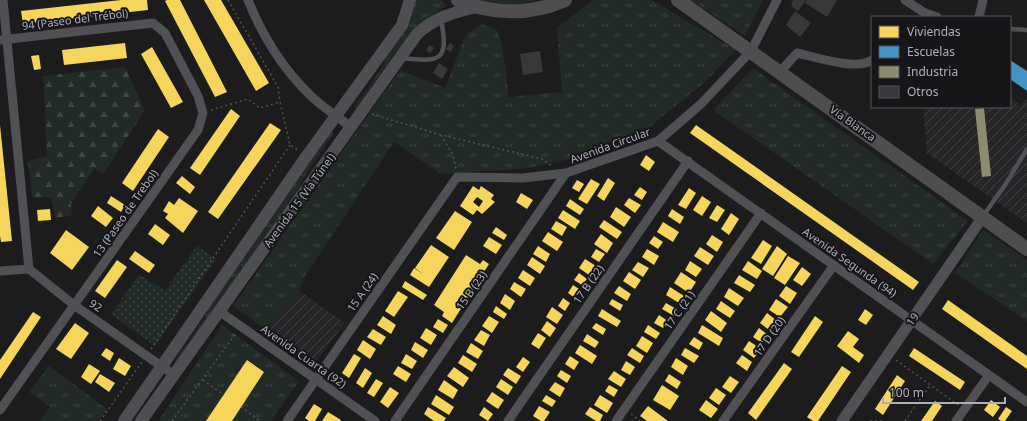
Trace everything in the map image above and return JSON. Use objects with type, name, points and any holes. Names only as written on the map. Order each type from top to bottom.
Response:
[{"type":"main road","name":"Avenida 15 (Vía Túnel)","points":[[124,421],[306,157],[402,25],[410,0]]},
{"type":"main road","points":[[458,0],[477,7],[496,11],[522,12],[547,7],[565,0]]},
{"type":"main road","name":"Vía Blanca","points":[[678,0],[1027,249]]},
{"type":"main road","name":"Avenida 15 (Vía Túnel)","points":[[141,421],[363,112],[417,34],[427,25],[451,13],[477,7]]},
{"type":"street","points":[[0,271],[28,269],[4,39],[3,0]]},
{"type":"street","points":[[248,0],[259,26],[286,68],[310,95],[351,127]]},
{"type":"street","name":"Avenida Circular","points":[[457,177],[523,178],[566,173],[658,140],[701,104],[751,51],[777,0]]},
{"type":"street","points":[[905,0],[923,15]]},
{"type":"street","points":[[980,16],[984,0]]},
{"type":"street","name":"94 (Paseo del Trébol)","points":[[4,39],[153,23],[165,33],[198,96],[203,113]]},
{"type":"street","points":[[780,72],[797,53],[842,63],[866,64],[871,61]]},
{"type":"street","name":"13 (Paseo de Trebol)","points":[[0,410],[198,130],[203,113]]},
{"type":"street","name":"Avenida Segunda (94)","points":[[658,140],[1027,402]]},
{"type":"street","name":"17 B (22)","points":[[508,421],[688,161]]},
{"type":"street","name":"15 B (23)","points":[[395,421],[566,173]]},
{"type":"street","name":"15 A (24)","points":[[287,421],[457,177]]},
{"type":"street","name":"17 C (21)","points":[[616,421],[761,214]]},
{"type":"street","name":"19","points":[[842,421],[982,218]]},
{"type":"street","name":"17 D (20)","points":[[723,421],[834,265]]},
{"type":"street","name":"92","points":[[28,269],[74,305],[147,354],[174,375]]},
{"type":"street","name":"Avenida Cuarta (92)","points":[[219,311],[375,421]]},
{"type":"street","points":[[956,421],[989,375]]},
{"type":"lane","points":[[400,58],[428,61],[438,58],[444,52],[445,42],[441,18]]},
{"type":"lane","points":[[1011,29],[1027,30]]},
{"type":"lane","points":[[982,218],[1005,185],[1027,149]]},
{"type":"path","points":[[228,0],[278,87],[290,145],[306,157]]},
{"type":"path","points":[[203,113],[248,99],[260,108],[280,102]]},
{"type":"path","points":[[363,112],[441,134],[542,159],[552,166],[556,174]]},
{"type":"path","points":[[441,134],[453,155],[457,177]]},
{"type":"path","points":[[100,421],[290,145]]},
{"type":"path","points":[[172,421],[241,326]]},
{"type":"path","points":[[888,355],[964,409]]},
{"type":"path","points":[[202,380],[224,395]]},
{"type":"path","points":[[905,421],[930,385]]},
{"type":"path","points":[[241,407],[260,421]]},
{"type":"path","points":[[624,409],[640,421]]},
{"type":"path","points":[[870,421],[882,421]]},
{"type":"shaded area","points":[[1027,96],[1027,223],[927,153],[923,108],[1011,108],[1011,99],[1021,106]]},
{"type":"shaded area","points":[[299,291],[345,323],[314,364],[264,328]]},
{"type":"green space","points":[[414,0],[440,0],[448,5],[433,14],[407,39],[354,112],[355,106],[380,70]]},
{"type":"green space","points":[[482,0],[538,0],[510,4]]},
{"type":"green space","points":[[593,0],[652,0],[736,50],[704,83],[649,127],[571,159],[528,168],[441,174],[394,142],[303,279],[299,291],[264,328],[233,306],[400,70],[445,88],[465,36],[481,24],[497,30],[502,44],[509,97],[562,92],[557,28]]},
{"type":"green space","points":[[691,0],[763,0],[745,36]]},
{"type":"green space","points":[[125,67],[145,110],[104,173],[94,169],[71,204],[72,215],[56,218],[51,198],[32,197],[28,161],[47,156],[43,76]]},
{"type":"green space","points":[[753,68],[968,221],[933,264],[713,110]]},
{"type":"green space","points":[[331,132],[334,133],[302,180],[299,190],[176,362],[175,360],[204,319],[210,305]]},
{"type":"green space","points":[[983,230],[1027,260],[1027,321],[955,273]]},
{"type":"green space","points":[[197,246],[216,259],[155,346],[111,314],[139,275],[165,290]]},
{"type":"green space","points":[[222,325],[299,381],[271,421],[158,421]]},
{"type":"green space","points":[[49,366],[107,409],[98,421],[40,421],[50,407],[29,392]]},
{"type":"building: Viviendas","points":[[121,0],[147,0],[148,10],[23,24],[21,11]]},
{"type":"building: Viviendas","points":[[180,0],[227,92],[215,97],[165,1]]},
{"type":"building: Viviendas","points":[[204,0],[221,0],[269,83],[256,91]]},
{"type":"building: Viviendas","points":[[125,43],[127,58],[64,65],[62,50]]},
{"type":"building: Viviendas","points":[[152,47],[183,102],[171,108],[141,54]]},
{"type":"building: Viviendas","points":[[39,55],[41,69],[34,70],[31,56]]},
{"type":"building: Viviendas","points":[[231,109],[240,116],[200,175],[190,168]]},
{"type":"building: Viviendas","points":[[270,123],[281,130],[218,219],[208,212]]},
{"type":"building: Viviendas","points":[[0,125],[12,241],[1,242],[0,236]]},
{"type":"building: Viviendas","points":[[696,125],[919,282],[913,290],[690,133]]},
{"type":"building: Viviendas","points":[[158,129],[169,137],[133,191],[122,183]]},
{"type":"building: Viviendas","points":[[646,155],[655,162],[649,171],[640,165]]},
{"type":"building: Viviendas","points":[[182,176],[195,187],[190,194],[176,183]]},
{"type":"building: Viviendas","points":[[608,178],[615,183],[604,201],[597,196]]},
{"type":"building: Viviendas","points":[[591,179],[600,184],[587,204],[578,199]]},
{"type":"building: Viviendas","points":[[577,180],[584,184],[579,192],[572,188]]},
{"type":"building: Viviendas","points":[[473,186],[479,190],[481,186],[494,195],[491,199],[495,202],[482,214],[477,210],[473,215],[460,206]],"holes":[[[477,197],[483,201],[479,207],[473,202]]]},
{"type":"building: Viviendas","points":[[640,187],[647,192],[642,200],[634,195]]},
{"type":"building: Viviendas","points":[[689,188],[696,193],[686,209],[678,205]]},
{"type":"building: Viviendas","points":[[521,193],[533,200],[527,209],[516,202]]},
{"type":"building: Viviendas","points":[[111,196],[125,205],[121,212],[107,203]]},
{"type":"building: Viviendas","points":[[702,196],[711,202],[702,216],[693,210]]},
{"type":"building: Viviendas","points":[[179,198],[198,211],[183,233],[165,218],[168,214],[163,211],[169,201],[174,205]]},
{"type":"building: Viviendas","points":[[629,198],[641,205],[635,213],[624,205]]},
{"type":"building: Viviendas","points":[[570,199],[584,209],[580,215],[566,206]]},
{"type":"building: Viviendas","points":[[717,205],[725,210],[717,222],[709,218]]},
{"type":"building: Viviendas","points":[[98,206],[113,218],[106,227],[91,216]]},
{"type":"building: Viviendas","points":[[616,207],[631,217],[624,227],[610,217]]},
{"type":"building: Viviendas","points":[[50,209],[51,220],[38,221],[37,210]]},
{"type":"building: Viviendas","points":[[672,209],[684,217],[680,224],[668,216]]},
{"type":"building: Viviendas","points":[[563,210],[580,221],[575,229],[558,218]]},
{"type":"building: Viviendas","points":[[455,211],[472,222],[454,250],[436,238]]},
{"type":"building: Viviendas","points":[[731,213],[739,219],[729,235],[721,229]]},
{"type":"building: Viviendas","points":[[604,220],[622,232],[617,239],[599,227]]},
{"type":"building: Viviendas","points":[[556,221],[567,227],[562,236],[551,229]]},
{"type":"building: Viviendas","points":[[663,222],[679,232],[673,242],[657,232]]},
{"type":"building: Viviendas","points":[[155,224],[170,235],[163,245],[148,234]]},
{"type":"building: Viviendas","points":[[496,227],[507,235],[504,240],[492,233]]},
{"type":"building: Viviendas","points":[[66,230],[89,247],[72,270],[50,253]]},
{"type":"building: Viviendas","points":[[548,232],[563,242],[557,251],[542,241]]},
{"type":"building: Viviendas","points":[[601,234],[613,243],[607,253],[594,244]]},
{"type":"building: Viviendas","points":[[712,235],[723,242],[717,252],[706,244]]},
{"type":"building: Viviendas","points":[[654,236],[663,242],[658,249],[649,243]]},
{"type":"building: Viviendas","points":[[489,237],[502,245],[496,254],[483,246]]},
{"type":"building: Viviendas","points":[[763,240],[772,246],[761,264],[751,258]]},
{"type":"building: Viviendas","points":[[431,245],[449,257],[429,287],[410,275],[414,268],[423,274],[415,268]]},
{"type":"building: Viviendas","points":[[538,246],[550,254],[546,262],[533,254]]},
{"type":"building: Viviendas","points":[[777,246],[787,254],[773,276],[762,269]]},
{"type":"building: Viviendas","points":[[700,247],[714,256],[708,265],[694,256]]},
{"type":"building: Viviendas","points":[[596,249],[605,254],[599,262],[591,257]]},
{"type":"building: Viviendas","points":[[647,249],[659,256],[654,265],[642,257]]},
{"type":"building: Viviendas","points":[[135,251],[155,265],[149,273],[129,259]]},
{"type":"building: Viviendas","points":[[466,255],[480,264],[483,260],[489,264],[452,323],[442,316],[444,312],[434,305]]},
{"type":"building: Viviendas","points":[[788,256],[800,263],[785,285],[774,278]]},
{"type":"building: Viviendas","points":[[532,257],[545,266],[540,274],[527,265]]},
{"type":"building: Viviendas","points":[[585,259],[596,266],[589,275],[579,268]]},
{"type":"building: Viviendas","points":[[117,260],[127,267],[105,298],[95,291]]},
{"type":"building: Viviendas","points":[[690,261],[702,269],[696,277],[685,270]]},
{"type":"building: Viviendas","points":[[748,261],[762,271],[757,279],[742,270]]},
{"type":"building: Viviendas","points":[[638,262],[649,268],[643,277],[632,270]]},
{"type":"building: Viviendas","points":[[802,267],[811,274],[802,286],[793,280]]},
{"type":"building: Viviendas","points":[[523,270],[535,278],[530,286],[518,278]]},
{"type":"building: Viviendas","points":[[629,272],[641,280],[635,289],[623,281]]},
{"type":"building: Viviendas","points":[[681,272],[696,282],[689,293],[674,283]]},
{"type":"building: Viviendas","points":[[579,273],[587,279],[582,285],[574,280]]},
{"type":"building: Viviendas","points":[[739,275],[755,285],[750,292],[734,283]]},
{"type":"building: Viviendas","points":[[405,281],[427,295],[423,300],[402,287]]},
{"type":"building: Viviendas","points":[[514,282],[526,289],[521,297],[510,289]]},
{"type":"building: Viviendas","points":[[573,285],[582,291],[576,299],[568,293]]},
{"type":"building: Viviendas","points":[[619,286],[631,294],[627,301],[614,293]]},
{"type":"building: Viviendas","points":[[786,286],[797,293],[790,304],[779,296]]},
{"type":"building: Viviendas","points":[[670,287],[684,296],[679,303],[666,295]]},
{"type":"building: Viviendas","points":[[729,288],[744,298],[738,306],[724,297]]},
{"type":"building: Viviendas","points":[[398,291],[408,297],[394,317],[385,311]]},
{"type":"building: Viviendas","points":[[505,294],[515,301],[510,310],[500,303]]},
{"type":"building: Viviendas","points":[[563,298],[570,303],[565,311],[558,306]]},
{"type":"building: Viviendas","points":[[612,299],[623,305],[620,311],[609,304]]},
{"type":"building: Viviendas","points":[[776,299],[788,307],[780,317],[769,310]]},
{"type":"building: Viviendas","points":[[948,300],[1027,356],[1027,369],[942,309]]},
{"type":"building: Viviendas","points":[[721,301],[735,311],[730,318],[716,309]]},
{"type":"building: Viviendas","points":[[666,303],[678,310],[674,316],[662,309]]},
{"type":"building: Viviendas","points":[[496,306],[507,314],[504,319],[493,312]]},
{"type":"building: Viviendas","points":[[552,307],[563,315],[557,324],[546,317]]},
{"type":"building: Viviendas","points":[[602,309],[621,321],[617,327],[598,316]]},
{"type":"building: Viviendas","points":[[865,309],[873,315],[866,325],[858,320]]},
{"type":"building: Viviendas","points":[[711,311],[727,323],[721,332],[705,320]]},
{"type":"building: Viviendas","points":[[33,312],[41,317],[0,379],[0,360]]},
{"type":"building: Viviendas","points":[[767,313],[776,320],[769,330],[760,323]]},
{"type":"building: Viviendas","points":[[659,315],[668,321],[663,328],[654,323]]},
{"type":"building: Viviendas","points":[[383,316],[396,325],[391,334],[377,325]]},
{"type":"building: Viviendas","points":[[489,316],[499,322],[492,333],[482,326]]},
{"type":"building: Viviendas","points":[[815,316],[823,322],[799,357],[791,352]]},
{"type":"building: Viviendas","points":[[438,319],[448,325],[443,333],[433,327]]},
{"type":"building: Viviendas","points":[[547,321],[556,328],[550,337],[541,330]]},
{"type":"building: Viviendas","points":[[75,323],[89,333],[71,359],[56,349]]},
{"type":"building: Viviendas","points":[[596,323],[606,329],[603,335],[592,328]]},
{"type":"building: Viviendas","points":[[648,325],[660,333],[656,339],[644,332]]},
{"type":"building: Viviendas","points":[[702,325],[723,338],[719,346],[698,333]]},
{"type":"building: Viviendas","points":[[426,328],[437,335],[431,345],[420,338]]},
{"type":"building: Viviendas","points":[[759,328],[768,335],[762,343],[753,337]]},
{"type":"building: Viviendas","points":[[373,329],[386,337],[381,345],[367,337]]},
{"type":"building: Viviendas","points":[[481,330],[490,335],[484,346],[474,340]]},
{"type":"building: Viviendas","points":[[848,331],[859,339],[853,347],[864,355],[859,363],[837,346]]},
{"type":"building: Viviendas","points":[[538,333],[546,338],[539,349],[531,344]]},
{"type":"building: Viviendas","points":[[587,334],[599,342],[595,348],[583,341]]},
{"type":"building: Viviendas","points":[[642,336],[653,343],[647,353],[636,346]]},
{"type":"building: Viviendas","points":[[694,337],[703,343],[699,350],[689,344]]},
{"type":"building: Viviendas","points":[[363,340],[376,349],[370,359],[357,350]]},
{"type":"building: Viviendas","points":[[749,341],[761,349],[754,358],[743,350]]},
{"type":"building: Viviendas","points":[[415,342],[428,350],[423,358],[411,350]]},
{"type":"building: Viviendas","points":[[471,343],[483,351],[478,359],[466,352]]},
{"type":"building: Viviendas","points":[[580,345],[597,356],[592,364],[575,353]]},
{"type":"building: Viviendas","points":[[106,348],[114,353],[110,361],[101,355]]},
{"type":"building: Viviendas","points":[[632,348],[644,356],[640,363],[627,355]]},
{"type":"building: Viviendas","points":[[685,348],[699,356],[694,363],[681,355]]},
{"type":"building: Viviendas","points":[[914,348],[965,382],[960,390],[909,356]]},
{"type":"building: Viviendas","points":[[354,354],[361,358],[349,378],[342,373]]},
{"type":"building: Viviendas","points":[[406,354],[417,361],[412,369],[401,363]]},
{"type":"building: Viviendas","points":[[463,355],[477,364],[472,372],[458,363]]},
{"type":"building: Viviendas","points":[[742,355],[752,362],[747,371],[736,363]]},
{"type":"building: Viviendas","points":[[570,356],[579,362],[574,370],[565,364]]},
{"type":"building: Viviendas","points":[[523,357],[530,362],[523,372],[516,367]]},
{"type":"building: Viviendas","points":[[119,358],[131,366],[125,376],[113,369]]},
{"type":"building: Viviendas","points":[[676,358],[688,366],[683,375],[671,367]]},
{"type":"building: Viviendas","points":[[247,360],[264,372],[232,421],[206,421]]},
{"type":"building: Viviendas","points":[[626,361],[635,367],[630,375],[621,370]]},
{"type":"building: Viviendas","points":[[784,363],[792,369],[756,420],[748,413]]},
{"type":"building: Viviendas","points":[[89,364],[100,371],[91,384],[81,377]]},
{"type":"building: Viviendas","points":[[398,366],[411,374],[406,382],[393,374]]},
{"type":"building: Viviendas","points":[[842,366],[851,372],[818,421],[813,421],[807,417]]},
{"type":"building: Viviendas","points":[[454,367],[469,378],[463,387],[447,376]]},
{"type":"building: Viviendas","points":[[365,368],[372,373],[363,388],[356,383]]},
{"type":"building: Viviendas","points":[[508,368],[521,376],[516,384],[503,375]]},
{"type":"building: Viviendas","points":[[561,370],[571,376],[567,383],[557,376]]},
{"type":"building: Viviendas","points":[[614,371],[626,379],[621,387],[608,379]]},
{"type":"building: Viviendas","points":[[100,374],[115,383],[109,392],[95,382]]},
{"type":"building: Viviendas","points":[[669,374],[681,382],[677,389],[665,381]]},
{"type":"building: Viviendas","points":[[897,375],[905,381],[883,415],[875,409]]},
{"type":"building: Viviendas","points":[[730,376],[739,382],[731,393],[722,387]]},
{"type":"building: Viviendas","points":[[376,379],[383,383],[374,397],[367,393]]},
{"type":"building: Viviendas","points":[[501,379],[513,387],[508,395],[496,387]]},
{"type":"building: Viviendas","points":[[444,380],[458,390],[453,399],[438,390]]},
{"type":"building: Viviendas","points":[[555,382],[565,388],[560,397],[549,390]]},
{"type":"building: Viviendas","points":[[609,385],[618,390],[614,397],[605,391]]},
{"type":"building: Viviendas","points":[[662,385],[679,396],[670,410],[653,400]]},
{"type":"building: Viviendas","points":[[390,387],[399,393],[388,408],[380,402]]},
{"type":"building: Viviendas","points":[[716,388],[726,395],[719,405],[709,398]]},
{"type":"building: Viviendas","points":[[492,392],[504,400],[498,409],[486,401]]},
{"type":"building: Viviendas","points":[[436,395],[454,407],[449,415],[431,404]]},
{"type":"building: Viviendas","points":[[546,395],[556,401],[552,407],[542,401]]},
{"type":"building: Viviendas","points":[[600,395],[613,403],[607,413],[594,405]]},
{"type":"building: Viviendas","points":[[706,400],[718,409],[711,418],[699,410]]},
{"type":"building: Viviendas","points":[[991,400],[1000,407],[993,417],[984,410]]},
{"type":"building: Viviendas","points":[[935,401],[942,406],[932,421],[921,421]]},
{"type":"building: Viviendas","points":[[314,404],[322,409],[315,421],[309,421],[305,418]]},
{"type":"building: Viviendas","points":[[539,406],[550,412],[544,421],[541,421],[533,416]]},
{"type":"building: Viviendas","points":[[648,406],[668,421],[647,421],[640,416]]},
{"type":"building: Viviendas","points":[[428,407],[446,418],[444,421],[434,421],[424,414]]},
{"type":"building: Viviendas","points":[[484,407],[493,414],[488,421],[479,415]]},
{"type":"building: Viviendas","points":[[590,407],[603,415],[600,421],[596,421],[585,414]]},
{"type":"building: Viviendas","points":[[1006,407],[1012,411],[1005,421],[1001,421],[998,419]]},
{"type":"building: Viviendas","points":[[328,412],[341,420],[322,421]]},
{"type":"building: Escuelas","points":[[1011,61],[1027,71],[1027,91],[1011,80]]},
{"type":"building: Industria","points":[[984,108],[991,176],[982,177],[975,109]]},
{"type":"building: Otros","points":[[793,0],[806,0],[798,11],[791,6]]},
{"type":"building: Otros","points":[[807,0],[837,0],[827,17],[805,3]]},
{"type":"building: Otros","points":[[795,11],[811,23],[800,37],[786,25]]},
{"type":"building: Otros","points":[[450,43],[454,46],[450,52],[446,49]]},
{"type":"building: Otros","points":[[430,45],[434,48],[430,53],[426,50]]},
{"type":"building: Otros","points":[[540,51],[543,72],[523,75],[520,54]]},
{"type":"building: Otros","points":[[439,63],[448,69],[442,79],[433,73]]}]
